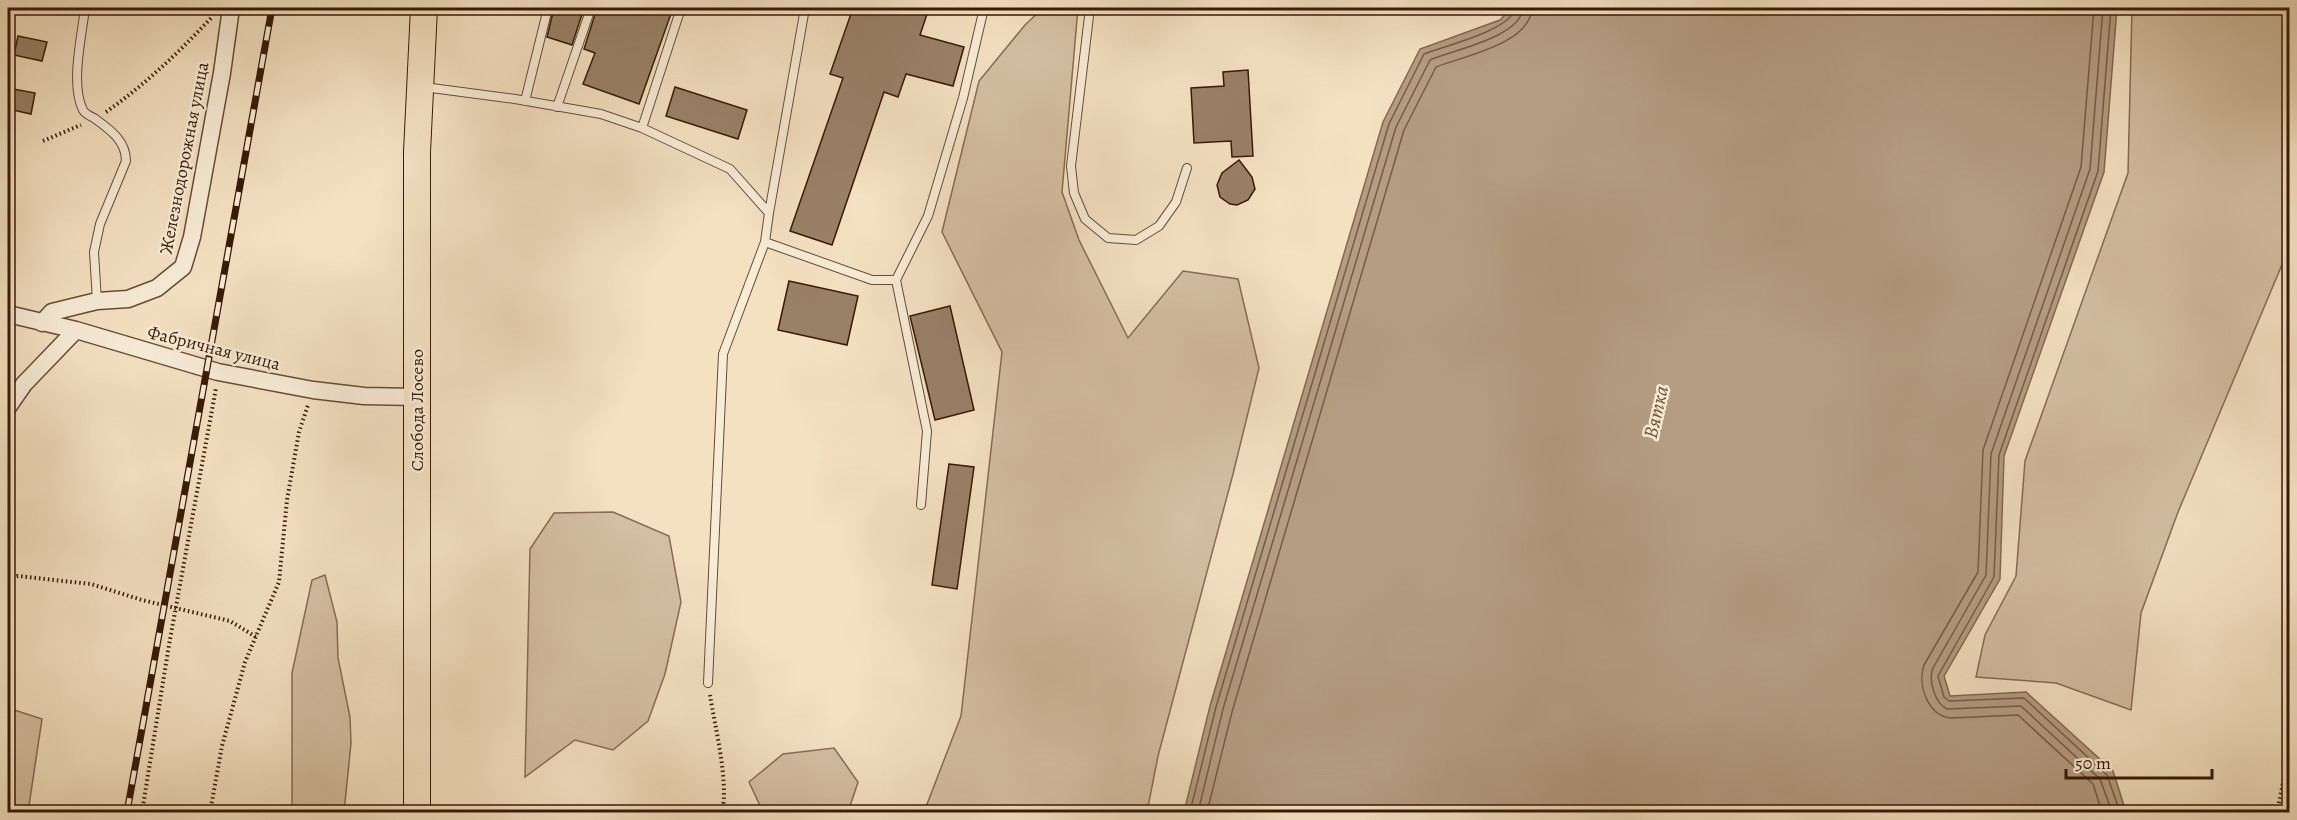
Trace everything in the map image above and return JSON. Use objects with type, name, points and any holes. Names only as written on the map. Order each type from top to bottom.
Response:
[{"type":"main road","name":"Слобода Лосево","points":[[417,813],[416,397],[419,86],[424,8]]},
{"type":"street","name":"Железнодорожная улица","points":[[42,323],[52,312],[97,301],[129,299],[158,288],[183,267],[192,237],[222,73],[224,9]]},
{"type":"street","name":"Фабричная улица","points":[[8,314],[76,330],[218,372],[313,390],[364,396],[416,397]]},
{"type":"street","points":[[8,407],[24,384],[76,330]]},
{"type":"lane","points":[[85,8],[77,88],[83,112],[115,134],[122,142],[126,152],[122,171],[100,224],[94,252],[97,301]]},
{"type":"lane","points":[[525,101],[548,8]]},
{"type":"lane","points":[[557,107],[591,8]]},
{"type":"lane","points":[[642,128],[681,8]]},
{"type":"lane","points":[[708,682],[723,354],[765,242],[805,8]]},
{"type":"lane","points":[[921,505],[927,431],[896,280],[928,216],[963,98],[984,8]]},
{"type":"lane","points":[[1090,8],[1071,166],[1074,193],[1085,219],[1108,238],[1136,240],[1159,226],[1176,202],[1187,168]]},
{"type":"lane","points":[[419,86],[601,114],[642,128],[730,169],[770,213]]},
{"type":"lane","points":[[765,242],[872,280],[896,280]]},
{"type":"path","points":[[43,141],[94,119],[131,94],[224,9]]},
{"type":"path","points":[[142,813],[218,372]]},
{"type":"path","points":[[210,813],[222,746],[245,662],[279,582],[287,500],[298,432],[313,390]]},
{"type":"path","points":[[8,579],[18,576],[91,584],[142,600],[230,621],[256,637]]},
{"type":"path","points":[[708,682],[722,769],[724,803],[722,813]]},
{"type":"path","points":[[2277,813],[2289,749]]},
{"type":"shaded area","points":[[1043,8],[1078,8],[1062,192],[1079,240],[1128,338],[1183,271],[1238,279],[1259,368],[1158,756],[1147,812],[924,812],[961,716],[1002,352],[942,232],[979,81],[1025,25]]},
{"type":"shaded area","points":[[2132,8],[2289,8],[2289,248],[2178,512],[2141,613],[2131,710],[2056,683],[1976,677],[1985,635],[2016,576],[2025,461],[2128,173]]},
{"type":"shaded area","points":[[613,512],[669,536],[681,602],[665,674],[648,721],[613,750],[575,740],[525,777],[530,549],[554,513]]},
{"type":"shaded area","points":[[325,575],[337,622],[338,658],[350,717],[351,743],[344,812],[292,812],[292,673],[312,580]]},
{"type":"shaded area","points":[[8,708],[42,719],[28,812],[8,812]]},
{"type":"shaded area","points":[[834,748],[858,782],[848,812],[763,812],[749,782],[783,754]]},
{"type":"water","name":"Вятка","points":[[1511,8],[2117,8],[2104,172],[2004,456],[2000,579],[1944,676],[1950,696],[2026,692],[2113,771],[2126,812],[1184,812],[1210,706],[1383,122],[1420,49],[1500,20]]},
{"type":"building","points":[[554,8],[584,8],[572,45],[547,37]]},
{"type":"building","points":[[597,8],[673,8],[639,104],[583,84],[595,53],[584,49]]},
{"type":"building","points":[[853,8],[929,8],[920,35],[964,47],[953,86],[906,74],[898,97],[884,92],[832,245],[790,231],[843,78],[830,74]]},
{"type":"building","points":[[18,36],[47,42],[42,61],[14,55]]},
{"type":"building","points":[[1248,70],[1253,156],[1232,157],[1231,141],[1194,143],[1191,88],[1224,86],[1223,72]]},
{"type":"building","points":[[675,87],[747,110],[738,139],[666,116]]},
{"type":"building","points":[[8,88],[35,93],[31,114],[8,109]]},
{"type":"building","points":[[1239,160],[1252,177],[1255,189],[1248,200],[1237,205],[1230,204],[1220,197],[1217,185],[1222,173]]},
{"type":"building","points":[[789,281],[858,296],[847,345],[778,330]]},
{"type":"building","points":[[950,306],[974,410],[935,420],[910,316]]},
{"type":"building","points":[[949,464],[974,467],[957,589],[932,585]]},
{"type":"railway","points":[[127,812],[272,8]]}]
